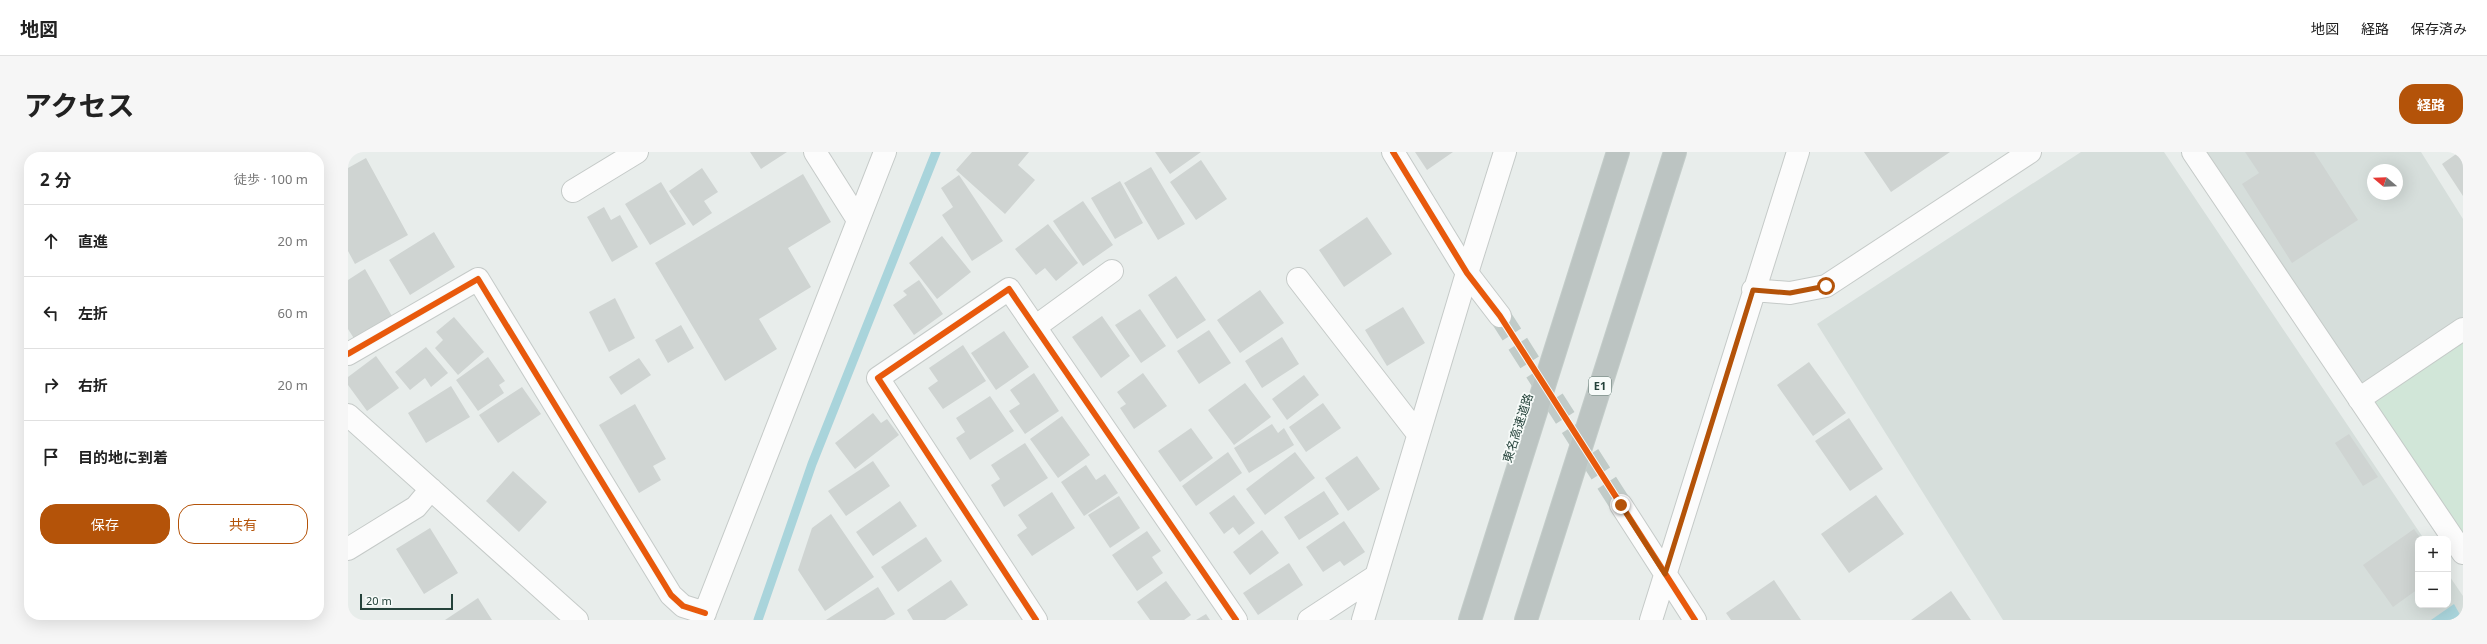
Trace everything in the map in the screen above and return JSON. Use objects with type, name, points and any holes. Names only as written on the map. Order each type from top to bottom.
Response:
[{"type":"highway","name":"東名高速道路","points":[[1470,620],[1618,152]]},
{"type":"highway","name":"E1","points":[[1526,620],[1675,152]]},
{"type":"street","points":[[573,191],[637,152]]},
{"type":"street","points":[[815,152],[858,220]]},
{"type":"street","points":[[348,354],[478,278],[671,595],[683,606],[704,616],[885,152]]},
{"type":"street","points":[[1393,152],[1467,273],[1500,316]]},
{"type":"street","points":[[1363,620],[1418,434],[1505,152]]},
{"type":"street","points":[[1651,620],[1753,290],[1798,152]]},
{"type":"street","points":[[1753,290],[1790,293],[1826,286],[2030,152]]},
{"type":"street","points":[[2193,152],[2463,553]]},
{"type":"street","points":[[1035,327],[1112,271]]},
{"type":"street","points":[[1298,279],[1418,434]]},
{"type":"street","points":[[1036,620],[878,378],[1009,289],[1236,620]]},
{"type":"street","points":[[2359,399],[2463,329]]},
{"type":"street","points":[[348,415],[577,620]]},
{"type":"street","points":[[348,550],[416,507],[431,489]]},
{"type":"street","points":[[1621,505],[1695,620]]},
{"type":"street","points":[[1308,620],[1376,576]]},
{"type":"shaded area","points":[[2081,152],[2164,152],[2422,536],[2415,536],[2415,608],[2451,608],[2451,578],[2463,596],[2463,620],[2003,620],[1817,324]]},
{"type":"shaded area","points":[[2202,152],[2421,152],[2463,219],[2463,320],[2362,390]]},
{"type":"green space","points":[[2463,338],[2463,540],[2370,401]]},
{"type":"water","points":[[2454,604],[2463,620],[2431,620],[2448,608],[2451,608]]},
{"type":"building","points":[[750,152],[787,152],[761,169]]},
{"type":"building","points":[[972,152],[1029,152],[1018,165],[1035,180],[1005,214],[956,170]]},
{"type":"building","points":[[1155,152],[1201,152],[1170,174]]},
{"type":"building","points":[[1415,152],[1453,152],[1427,170]]},
{"type":"building","points":[[1864,152],[1950,152],[1891,192]]},
{"type":"building","points":[[2245,152],[2314,152],[2358,220],[2292,263],[2242,184],[2259,173]]},
{"type":"building","points":[[2459,152],[2463,152],[2463,196],[2442,164]]},
{"type":"building","points":[[366,158],[408,235],[355,264],[348,251],[348,168]]},
{"type":"building","points":[[1201,160],[1227,199],[1196,220],[1170,182]]},
{"type":"building","points":[[1151,167],[1185,224],[1158,240],[1124,183]]},
{"type":"building","points":[[702,168],[718,192],[704,201],[712,213],[693,226],[669,191]]},
{"type":"building","points":[[803,174],[831,222],[788,248],[811,287],[759,319],[777,349],[725,381],[655,263]]},
{"type":"building","points":[[959,175],[1003,241],[972,261],[942,215],[953,207],[941,188]]},
{"type":"building","points":[[1120,181],[1143,223],[1115,239],[1091,198]]},
{"type":"building","points":[[661,182],[686,224],[650,245],[625,204]]},
{"type":"building","points":[[1083,201],[1113,245],[1083,266],[1053,221]]},
{"type":"building","points":[[604,207],[611,220],[620,215],[638,247],[612,262],[587,217]]},
{"type":"building","points":[[1367,217],[1392,254],[1344,287],[1319,250]]},
{"type":"building","points":[[1048,224],[1078,263],[1056,281],[1045,268],[1036,275],[1015,249]]},
{"type":"building","points":[[434,232],[455,267],[410,295],[389,260]]},
{"type":"building","points":[[942,236],[971,272],[937,299],[909,263]]},
{"type":"building","points":[[365,269],[393,318],[355,340],[348,329],[348,280]]},
{"type":"building","points":[[1176,276],[1206,320],[1177,339],[1148,295]]},
{"type":"building","points":[[919,280],[943,314],[914,335],[893,305],[907,295],[903,291]]},
{"type":"building","points":[[1260,290],[1284,323],[1240,353],[1217,320]]},
{"type":"building","points":[[615,298],[635,338],[609,352],[589,312]]},
{"type":"building","points":[[1403,307],[1425,343],[1387,366],[1365,330]]},
{"type":"building","points":[[1140,309],[1166,346],[1141,363],[1115,325]]},
{"type":"building","points":[[1102,316],[1130,356],[1101,378],[1072,337]]},
{"type":"building","points":[[454,317],[484,352],[458,375],[435,348],[443,340],[436,332]]},
{"type":"building","points":[[681,325],[694,348],[668,363],[655,340]]},
{"type":"building","points":[[1209,330],[1231,363],[1199,384],[1177,351]]},
{"type":"building","points":[[1004,331],[1029,367],[996,390],[971,353]]},
{"type":"building","points":[[1282,337],[1299,364],[1262,388],[1245,361]]},
{"type":"building","points":[[963,345],[986,381],[943,409],[928,388],[938,381],[929,368]]},
{"type":"building","points":[[426,347],[448,373],[431,387],[425,378],[410,390],[395,372]]},
{"type":"building","points":[[376,356],[399,388],[367,411],[348,385],[348,377]]},
{"type":"building","points":[[488,357],[505,381],[499,385],[504,393],[478,411],[456,380]]},
{"type":"building","points":[[639,358],[651,375],[621,395],[609,377]]},
{"type":"building","points":[[1809,362],[1846,413],[1813,436],[1777,385]]},
{"type":"building","points":[[1034,373],[1059,411],[1025,434],[1009,411],[1020,404],[1010,390]]},
{"type":"building","points":[[1143,373],[1167,406],[1134,429],[1120,408],[1126,404],[1117,392]]},
{"type":"building","points":[[1304,375],[1319,395],[1287,420],[1272,399]]},
{"type":"building","points":[[1245,383],[1271,417],[1234,445],[1208,410]]},
{"type":"building","points":[[451,386],[470,417],[426,443],[408,413]]},
{"type":"building","points":[[522,387],[541,414],[498,443],[479,415]]},
{"type":"building","points":[[990,396],[1014,431],[970,460],[956,438],[965,432],[956,418]]},
{"type":"building","points":[[1323,403],[1341,428],[1306,452],[1289,427]]},
{"type":"building","points":[[635,404],[666,459],[653,466],[661,480],[639,493],[599,425]]},
{"type":"building","points":[[873,413],[881,423],[887,419],[899,435],[855,469],[835,443]]},
{"type":"building","points":[[1062,416],[1090,455],[1058,478],[1030,439]]},
{"type":"building","points":[[1849,418],[1883,469],[1850,491],[1815,441]]},
{"type":"building","points":[[1272,424],[1278,433],[1284,428],[1294,445],[1249,473],[1234,448]]},
{"type":"building","points":[[1191,428],[1213,458],[1180,482],[1158,451]]},
{"type":"building","points":[[2349,434],[2378,477],[2363,486],[2335,443]]},
{"type":"building","points":[[1025,443],[1048,478],[1004,507],[991,485],[1000,479],[991,465]]},
{"type":"building","points":[[1228,452],[1242,473],[1196,506],[1182,486]]},
{"type":"building","points":[[1295,452],[1315,478],[1265,515],[1246,489]]},
{"type":"building","points":[[1357,456],[1380,489],[1348,511],[1325,478]]},
{"type":"building","points":[[873,461],[890,486],[846,516],[828,491]]},
{"type":"building","points":[[1086,465],[1096,480],[1105,474],[1118,493],[1084,516],[1061,482]]},
{"type":"building","points":[[513,471],[547,502],[519,532],[486,501]]},
{"type":"building","points":[[1324,491],[1339,514],[1299,540],[1284,517]]},
{"type":"building","points":[[1052,492],[1075,528],[1032,556],[1017,535],[1027,528],[1018,515]]},
{"type":"building","points":[[1234,495],[1255,523],[1239,535],[1233,527],[1224,534],[1209,513]]},
{"type":"building","points":[[1876,495],[1904,534],[1849,573],[1821,534]]},
{"type":"building","points":[[1119,496],[1140,528],[1110,548],[1088,515]]},
{"type":"building","points":[[900,501],[917,526],[873,556],[856,532]]},
{"type":"building","points":[[831,514],[874,577],[825,611],[798,570],[812,528]]},
{"type":"building","points":[[1344,521],[1365,552],[1344,566],[1340,561],[1323,572],[1306,547]]},
{"type":"building","points":[[430,528],[458,573],[424,594],[396,549]]},
{"type":"building","points":[[2414,529],[2419,536],[2415,536],[2415,591],[2393,607],[2363,565]]},
{"type":"building","points":[[1262,530],[1279,553],[1250,575],[1233,552]]},
{"type":"building","points":[[1147,531],[1161,551],[1152,557],[1163,573],[1137,591],[1112,555]]},
{"type":"building","points":[[926,537],[942,561],[898,592],[881,567]]},
{"type":"building","points":[[1289,563],[1303,585],[1258,615],[1243,593]]},
{"type":"building","points":[[951,580],[968,605],[945,620],[913,620],[907,610]]},
{"type":"building","points":[[1774,580],[1801,620],[1731,620],[1726,613]]},
{"type":"building","points":[[1166,581],[1191,615],[1184,620],[1150,620],[1137,602]]},
{"type":"building","points":[[878,587],[895,614],[885,620],[826,620]]},
{"type":"building","points":[[1951,591],[1971,620],[1911,620]]},
{"type":"building","points":[[478,598],[492,620],[445,620]]},
{"type":"building","points":[[1206,614],[1210,620],[1196,620]]},
{"type":"waterway","points":[[758,620],[812,464],[936,152]]},
{"type":"tunnel","points":[[1500,316],[1621,505]]},
{"type":"cycle path","points":[[1393,152],[1467,273],[1500,316],[1695,620]]},
{"type":"cycle path","points":[[348,354],[478,279],[671,595],[683,606],[705,613]]},
{"type":"cycle path","points":[[1036,620],[878,378],[1009,289],[1236,620]]},
{"type":"route","points":[[1621,505],[1665,574],[1753,290],[1790,293],[1826,286]]}]
